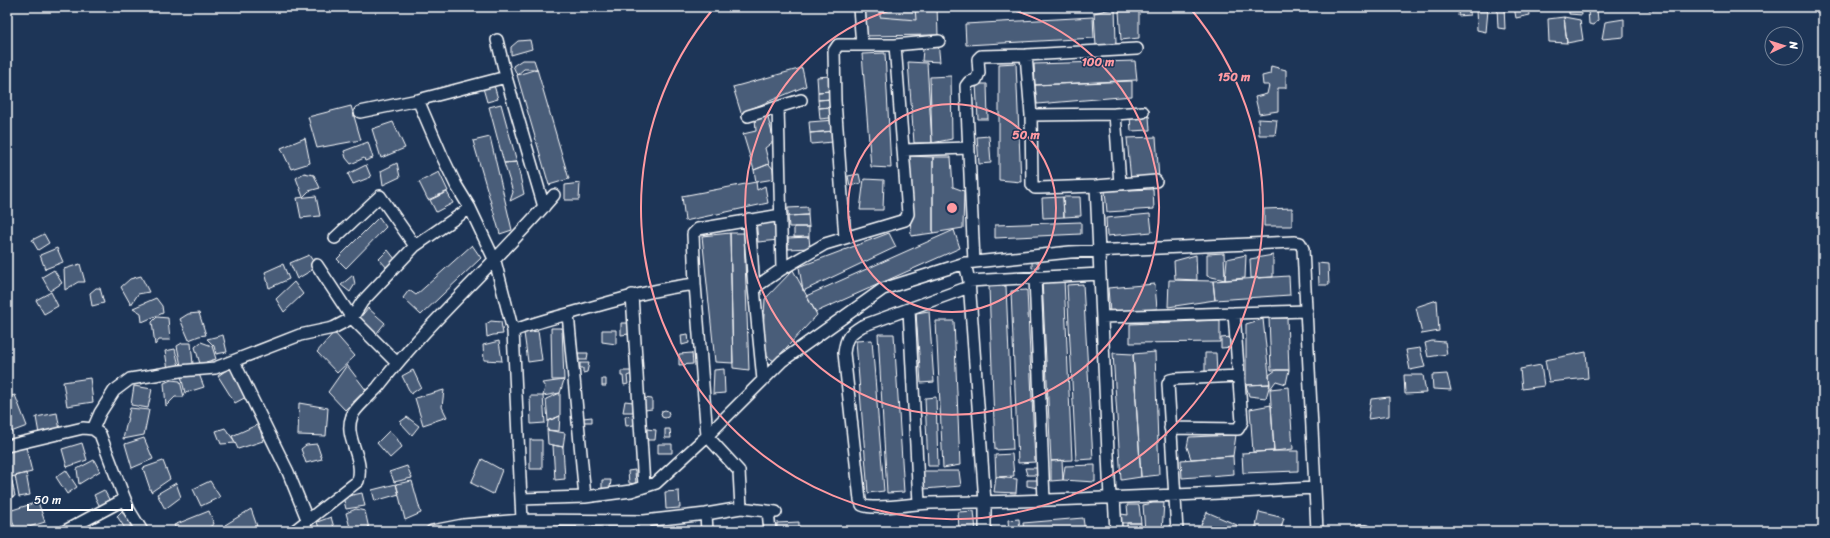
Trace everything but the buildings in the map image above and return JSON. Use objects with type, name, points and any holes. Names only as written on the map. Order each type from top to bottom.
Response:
[{"type":"street","points":[[859,8],[862,45]]},
{"type":"street","points":[[497,40],[506,77],[544,208]]},
{"type":"street","points":[[845,238],[835,101],[834,51],[838,45],[895,44],[939,41]]},
{"type":"street","points":[[754,288],[782,269],[825,244],[905,220],[908,214],[895,44]]},
{"type":"street","points":[[985,531],[985,502],[969,284],[969,148],[966,86],[969,82],[976,80],[979,73],[978,59],[981,56],[1138,49]]},
{"type":"street","points":[[1026,55],[1031,115],[1032,185],[1035,188],[1096,186],[1156,181]]},
{"type":"street","points":[[360,112],[418,100],[506,77]]},
{"type":"street","points":[[418,100],[442,156],[470,208],[495,261],[513,331],[522,531]]},
{"type":"street","points":[[748,116],[801,100]]},
{"type":"street","points":[[778,107],[782,214],[782,269]]},
{"type":"street","points":[[1031,115],[1115,114],[1143,112]]},
{"type":"street","points":[[1115,114],[1120,184]]},
{"type":"street","points":[[904,150],[969,148]]},
{"type":"street","points":[[1096,186],[1112,498],[1116,531]]},
{"type":"street","points":[[294,531],[358,481],[361,470],[350,434],[352,414],[368,398],[397,363],[495,261],[544,208],[554,195]]},
{"type":"street","points":[[335,238],[380,196],[415,246]]},
{"type":"street","points":[[93,429],[100,413],[114,391],[130,379],[180,371],[215,368],[234,362],[300,335],[333,328],[352,318],[362,302],[415,246],[470,208]]},
{"type":"street","points":[[741,508],[739,471],[707,436],[695,284],[694,231],[749,219],[782,214]]},
{"type":"street","points":[[749,219],[763,380]]},
{"type":"street","points":[[521,499],[585,497],[631,491],[656,483],[707,436],[782,361],[883,289],[970,262],[1099,251],[1298,242],[1303,249],[1317,531]]},
{"type":"street","points":[[317,265],[352,318],[397,363]]},
{"type":"street","points":[[1100,274],[1035,277],[969,284],[909,310],[862,326],[851,333],[846,341],[844,353],[860,500],[862,505],[870,507],[919,503],[1174,496],[1315,488]]},
{"type":"street","points":[[1035,277],[1044,500]]},
{"type":"street","points":[[513,331],[528,324],[632,295],[695,284]]},
{"type":"street","points":[[632,295],[644,486]]},
{"type":"street","points":[[909,310],[919,503]]},
{"type":"street","points":[[1102,317],[1307,311]]},
{"type":"street","points":[[1170,428],[1238,429],[1242,422],[1234,313]]},
{"type":"street","points":[[568,314],[585,497]]},
{"type":"street","points":[[234,362],[288,472],[308,519]]},
{"type":"street","points":[[1177,531],[1168,384],[1170,380],[1239,376]]},
{"type":"street","points":[[7,446],[83,428],[93,429],[100,434],[129,510],[142,531]]},
{"type":"street","points":[[65,531],[125,499]]},
{"type":"street","points":[[432,531],[463,525],[522,520],[582,526],[645,526],[741,508],[772,511],[770,531]]},
{"type":"street","points":[[706,514],[707,531]]},
{"type":"street","points":[[1360,531],[1366,531]]}]
